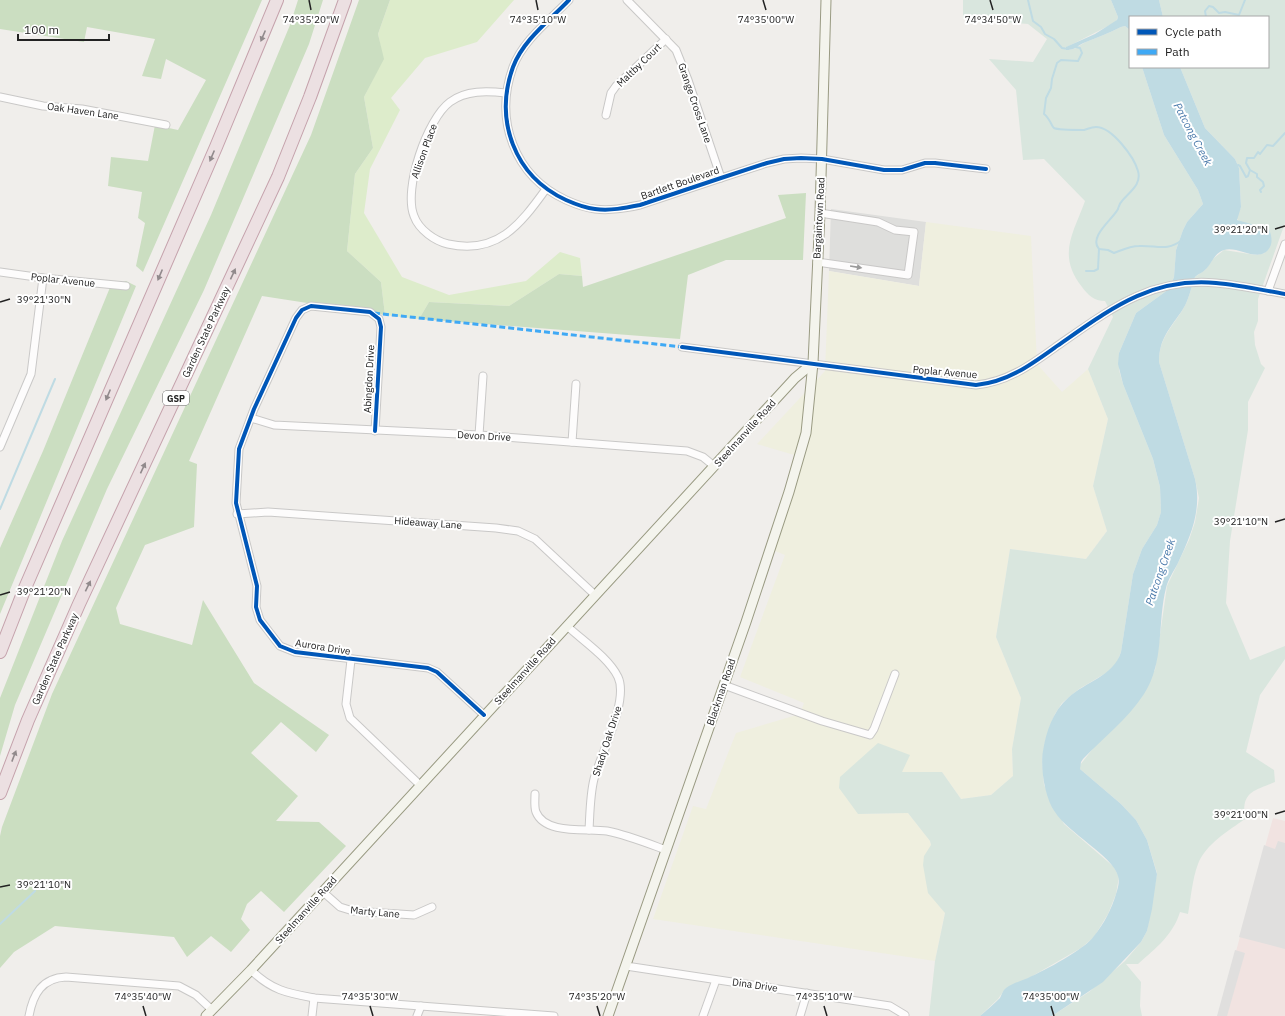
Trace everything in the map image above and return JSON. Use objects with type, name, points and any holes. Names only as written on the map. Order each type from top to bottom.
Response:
[{"type":"highway","points":[[0,652],[25,588],[219,140],[277,0]]},
{"type":"highway","name":"Garden State Parkway","points":[[0,793],[28,720],[79,604],[278,177],[310,97],[345,0]]},
{"type":"main road","name":"Bargaintown Road","points":[[813,363],[822,160],[826,0]]},
{"type":"main road","name":"Steelmanville Road","points":[[209,1013],[251,970],[795,378],[813,363]]},
{"type":"main road","name":"Blackman Road","points":[[608,1016],[724,684],[801,454],[808,419],[813,363]]},
{"type":"street","name":"Bartlett Boulevard","points":[[569,0],[523,49],[513,66],[506,93],[507,125],[516,151],[530,174],[546,189],[577,204],[593,209],[608,210],[640,205],[767,163],[801,158],[884,170],[902,170],[930,163],[986,169]]},
{"type":"street","name":"Grange Cross Lane","points":[[627,0],[676,50],[682,62],[721,178]]},
{"type":"street","name":"Maltby Court","points":[[606,114],[611,93],[616,86],[666,39]]},
{"type":"street","name":"Allison Place","points":[[506,93],[472,92],[451,102],[443,109],[434,121],[416,170],[412,195],[414,217],[422,228],[442,243],[459,246],[484,245],[498,240],[516,226],[546,189]]},
{"type":"street","name":"Oak Haven Lane","points":[[0,97],[43,106],[82,109],[166,125]]},
{"type":"street","points":[[817,262],[908,275],[914,232],[895,230],[878,222],[820,213]]},
{"type":"street","points":[[1268,291],[1285,244]]},
{"type":"street","name":"Poplar Avenue","points":[[0,272],[43,278],[126,286]]},
{"type":"street","points":[[0,448],[31,374],[43,278]]},
{"type":"street","name":"Poplar Avenue","points":[[682,347],[813,363],[958,384],[976,384],[990,382],[1016,373],[1112,308],[1129,298],[1150,290],[1184,283],[1206,282],[1285,294]]},
{"type":"street","name":"Aurora Drive","points":[[381,328],[379,319],[370,312],[311,306],[303,308],[296,318],[251,418],[239,449],[236,503],[237,514],[257,586],[256,607],[260,620],[280,646],[295,652],[351,660],[428,668],[440,675],[484,716]]},
{"type":"street","name":"Abingdon Drive","points":[[374,431],[381,328]]},
{"type":"street","points":[[479,435],[483,376]]},
{"type":"street","points":[[572,442],[576,384]]},
{"type":"street","name":"Devon Drive","points":[[251,418],[274,425],[479,435],[687,451],[703,457],[714,466]]},
{"type":"street","name":"Hideaway Lane","points":[[237,514],[281,513],[496,528],[518,531],[535,539],[595,595]]},
{"type":"street","name":"Shady Oak Drive","points":[[567,626],[609,664],[619,678],[621,686],[619,705],[594,780],[589,830]]},
{"type":"street","points":[[351,660],[346,704],[350,718],[420,785]]},
{"type":"street","points":[[724,684],[822,721],[870,735],[874,729],[895,674]]},
{"type":"street","points":[[535,794],[536,811],[546,823],[563,829],[616,833],[666,850]]},
{"type":"street","name":"Marty Lane","points":[[322,891],[340,907],[354,911],[414,915],[432,907]]},
{"type":"street","name":"Dina Drive","points":[[626,966],[890,1006],[904,1015]]},
{"type":"street","points":[[251,970],[270,986],[281,991],[314,998],[516,1015],[554,1016]]},
{"type":"street","points":[[29,1016],[33,998],[40,987],[49,980],[66,976],[179,986],[196,995],[209,1013]]},
{"type":"street","points":[[703,1016],[716,980]]},
{"type":"street","points":[[800,1016],[808,993]]},
{"type":"street","points":[[312,1016],[314,998]]},
{"type":"street","points":[[418,1016],[421,1006]]},
{"type":"shaded area","points":[[963,0],[1111,0],[1118,17],[1116,22],[1065,48],[1066,50],[1075,49],[1086,42],[1121,27],[1125,26],[1129,29],[1129,68],[1142,68],[1164,135],[1198,190],[1203,204],[1187,222],[1183,230],[1176,250],[1174,277],[1169,289],[1136,313],[1119,353],[1119,370],[1123,384],[1153,459],[1160,487],[1161,512],[1157,525],[1142,549],[1133,574],[1121,652],[1117,662],[1111,670],[1079,689],[1062,703],[1050,726],[1045,742],[1042,761],[1044,785],[1064,824],[1114,867],[1119,877],[1116,894],[1108,914],[1094,937],[1081,948],[1029,978],[1005,989],[998,999],[980,1016],[929,1016],[935,961],[945,913],[928,893],[923,865],[924,856],[931,845],[930,841],[908,813],[858,814],[839,788],[840,777],[878,743],[910,755],[902,772],[942,772],[961,799],[991,795],[1013,776],[1012,749],[1021,698],[996,637],[1010,549],[1086,559],[1107,531],[1093,486],[1108,419],[1088,369],[1113,317],[1105,301],[1094,299],[1084,290],[1074,275],[1070,265],[1069,254],[1072,234],[1085,201],[1044,159],[1023,160],[1016,90],[989,59],[1033,62],[1047,39],[1028,24],[963,18]]},
{"type":"shaded area","points":[[1159,0],[1285,0],[1285,223],[1258,299],[1258,321],[1254,332],[1255,345],[1261,364],[1265,368],[1248,402],[1248,430],[1230,541],[1226,603],[1250,660],[1285,646],[1285,659],[1260,695],[1246,752],[1274,770],[1275,782],[1250,794],[1245,803],[1245,819],[1218,838],[1206,850],[1198,864],[1194,876],[1188,914],[1180,912],[1173,928],[1163,941],[1138,964],[1126,964],[1141,982],[1140,1006],[1142,1016],[1052,1016],[1089,992],[1125,961],[1141,942],[1147,931],[1157,873],[1147,840],[1136,820],[1121,804],[1080,769],[1080,765],[1155,670],[1167,586],[1189,540],[1195,522],[1199,498],[1195,479],[1159,362],[1161,346],[1166,334],[1185,305],[1195,277],[1205,270],[1214,258],[1224,250],[1256,255],[1265,253],[1264,227],[1240,222],[1236,218],[1241,207],[1239,168],[1235,159],[1205,128],[1180,68],[1269,68],[1269,16],[1163,16]]},
{"type":"shaded area","points":[[831,209],[926,222],[919,286],[829,271]]},
{"type":"shaded area","points":[[1273,818],[1285,821],[1285,1016],[1218,1016]]},
{"type":"shaded area","points":[[1278,841],[1285,843],[1285,949],[1239,937],[1264,845],[1275,849]]},
{"type":"shaded area","points":[[1235,950],[1245,953],[1227,1016],[1217,1016]]},
{"type":"green space","points":[[0,0],[262,0],[143,272],[136,266],[145,223],[138,218],[142,192],[108,186],[111,157],[148,161],[155,125],[178,130],[206,80],[166,59],[161,79],[142,76],[155,39],[87,27],[84,42],[0,29]]},
{"type":"green space","points":[[298,0],[323,0],[309,44],[204,290],[107,489],[15,705],[0,756],[0,698],[62,541],[211,215],[290,25]]},
{"type":"green space","points":[[359,0],[390,0],[378,34],[384,59],[364,97],[373,148],[355,174],[347,251],[381,282],[385,315],[262,296],[189,461],[197,464],[194,527],[145,545],[116,608],[120,624],[192,645],[203,600],[254,683],[329,735],[316,752],[281,722],[251,753],[298,796],[276,821],[319,822],[346,846],[284,912],[261,891],[247,904],[241,919],[250,930],[231,952],[211,936],[187,957],[174,937],[55,926],[14,952],[0,968],[0,836],[2,827],[52,694],[311,135]]},
{"type":"green space","points":[[390,0],[514,0],[477,42],[425,58],[391,98],[400,110],[370,169],[364,213],[402,277],[449,295],[526,281],[560,252],[580,258],[582,276],[559,274],[509,306],[429,302],[419,319],[385,315],[381,282],[347,251],[355,174],[373,148],[364,97],[383,59],[378,34]]},
{"type":"green space","points":[[806,193],[803,260],[726,260],[688,275],[680,339],[419,319],[429,302],[509,306],[559,274],[582,276],[583,287],[786,218],[778,195]]},
{"type":"green space","points":[[926,222],[1031,236],[1037,364],[1062,392],[1088,369],[1108,419],[1093,486],[1107,531],[1086,559],[1010,549],[996,637],[1021,698],[1012,749],[1013,776],[991,795],[961,799],[942,772],[858,814],[908,813],[930,841],[928,892],[945,912],[935,961],[653,919],[693,806],[706,809],[736,733],[800,714],[804,703],[740,677],[785,555],[770,549],[801,457],[757,444],[825,371],[829,271],[919,286]]},
{"type":"green space","points":[[126,281],[136,286],[0,614],[0,548],[43,451],[111,285]]},
{"type":"water","points":[[1111,0],[1159,0],[1163,16],[1129,16],[1129,29],[1125,26],[1121,27],[1083,43],[1075,48],[1066,50],[1066,47],[1095,34],[1117,20],[1118,17]]},
{"type":"water","name":"Patcong Creek","points":[[1142,68],[1180,68],[1205,128],[1235,159],[1239,168],[1241,207],[1237,220],[1269,229],[1271,242],[1270,247],[1266,252],[1261,254],[1255,255],[1230,249],[1221,251],[1215,256],[1207,268],[1195,277],[1185,305],[1163,340],[1159,354],[1159,362],[1195,479],[1197,490],[1196,512],[1191,532],[1166,588],[1163,601],[1158,656],[1151,682],[1131,712],[1081,762],[1080,769],[1121,804],[1136,820],[1147,840],[1157,874],[1152,909],[1147,931],[1141,942],[1103,982],[1052,1016],[980,1016],[1000,998],[1006,988],[1054,965],[1089,941],[1098,931],[1107,916],[1118,885],[1119,880],[1114,868],[1099,852],[1061,820],[1051,806],[1044,783],[1042,758],[1048,729],[1058,709],[1075,692],[1098,678],[1112,667],[1121,652],[1133,574],[1142,549],[1157,525],[1161,512],[1160,487],[1153,459],[1123,384],[1118,364],[1119,353],[1136,313],[1169,289],[1174,277],[1176,250],[1183,230],[1187,222],[1203,204],[1198,190],[1164,135]]},
{"type":"waterway","points":[[1028,0],[1033,21],[1041,27],[1045,34],[1054,39],[1062,48],[1068,49]]},
{"type":"waterway","points":[[1206,16],[1205,11],[1209,6],[1213,7],[1219,13],[1225,12],[1239,15],[1245,0]]},
{"type":"waterway","points":[[1076,47],[1080,48],[1082,53],[1078,61],[1061,60],[1057,63],[1051,88],[1046,98],[1044,114],[1056,129],[1084,130],[1096,127],[1102,128],[1109,132],[1122,144],[1132,158],[1139,176],[1137,184],[1121,202],[1118,209],[1102,228],[1099,234],[1096,244],[1099,249],[1098,269],[1094,271],[1086,271]]},
{"type":"waterway","points":[[1238,165],[1246,177],[1248,176],[1250,170],[1246,163],[1247,158],[1254,158],[1258,152],[1260,154],[1267,145],[1273,146],[1285,133]]},
{"type":"waterway","points":[[1250,170],[1257,174],[1257,177],[1263,182],[1264,186],[1260,190],[1261,192]]},
{"type":"waterway","points":[[1099,249],[1108,250],[1114,253],[1136,246],[1166,247],[1177,244],[1182,240]]},
{"type":"waterway","points":[[0,509],[55,379]]},
{"type":"waterway","points":[[0,924],[35,891]]},
{"type":"marked path","points":[[374,313],[682,347]]},
{"type":"cycle path","points":[[569,0],[530,39],[517,57],[508,87],[506,107],[508,126],[513,144],[521,161],[533,177],[548,190],[573,203],[588,208],[601,210],[640,205],[767,163],[784,159],[822,159],[884,170],[902,170],[925,163],[986,169]]},
{"type":"cycle path","points":[[682,347],[976,385],[999,380],[1019,371],[1094,320],[1131,299],[1150,291],[1171,285],[1216,283],[1285,294]]},
{"type":"cycle path","points":[[375,431],[381,327],[379,319],[370,312],[311,306],[302,310],[296,318],[254,409],[239,449],[236,503],[257,586],[256,607],[260,620],[280,646],[295,652],[428,668],[437,672],[484,715]]}]
